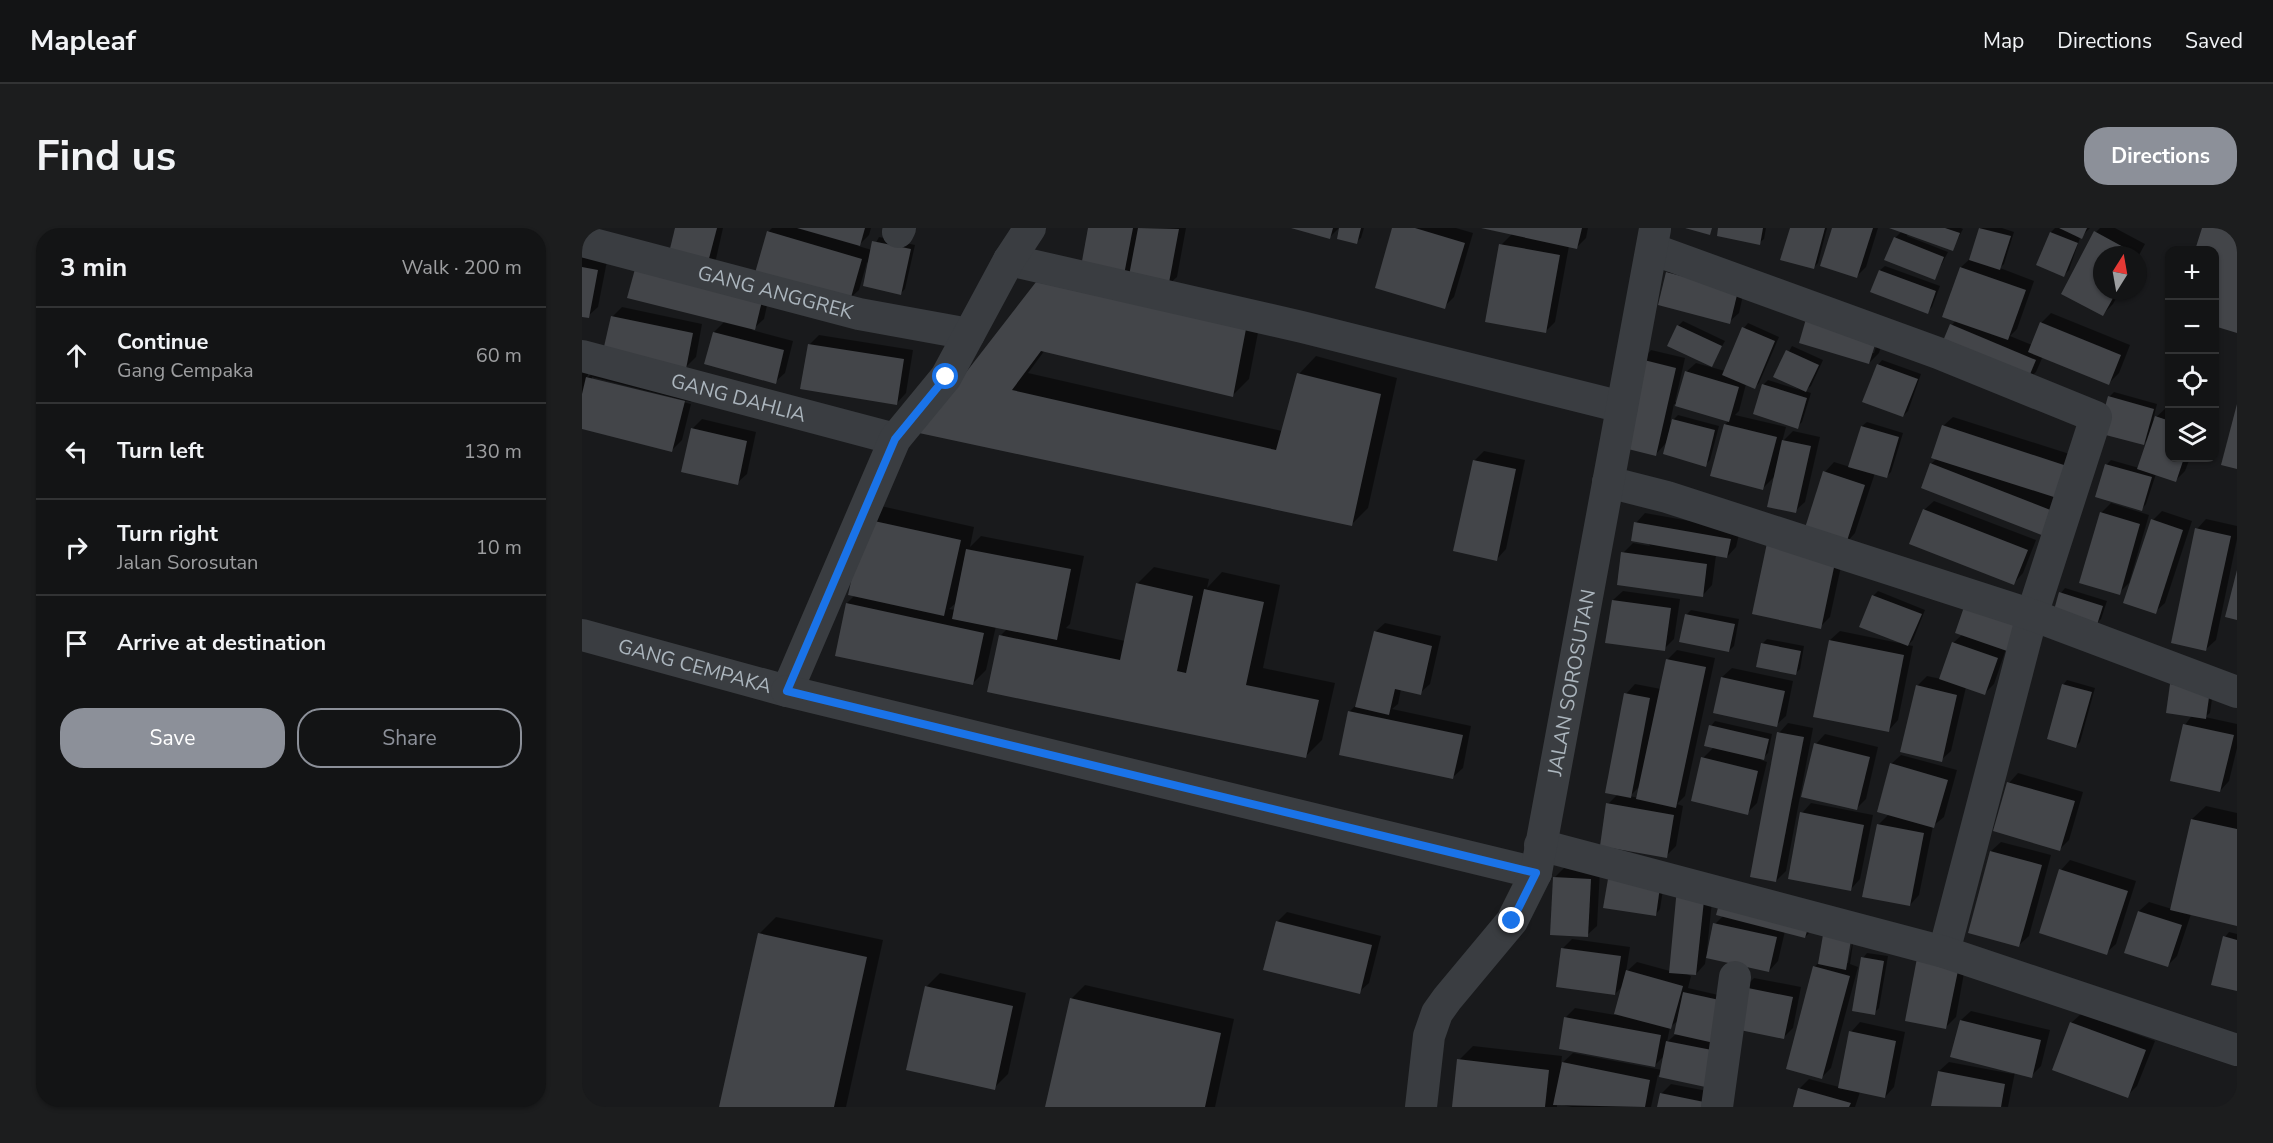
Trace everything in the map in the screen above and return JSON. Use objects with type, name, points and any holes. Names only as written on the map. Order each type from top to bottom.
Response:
[{"type":"street","name":"GANG CEMPAKA","points":[[582,635],[787,691],[895,439],[946,377],[1009,260],[1030,228]]},
{"type":"street","points":[[1653,238],[2096,417],[2032,615],[1944,952]]},
{"type":"street","name":"JALAN SOROSUTAN","points":[[1421,1107],[1429,1036],[1437,1013],[1512,921],[1538,859],[1653,238]]},
{"type":"street","name":"GANG ANGGREK","points":[[582,242],[859,314],[969,334]]},
{"type":"street","points":[[1009,260],[1302,327],[1622,407]]},
{"type":"street","name":"GANG DAHLIA","points":[[582,356],[895,439]]},
{"type":"street","points":[[1608,482],[1667,497],[2032,615],[2237,692]]},
{"type":"street","points":[[787,691],[1944,952],[2237,1050]]},
{"type":"street","points":[[1717,1107],[1735,977]]},
{"type":"building","points":[[675,228],[717,228],[706,270],[667,261]]},
{"type":"building","points":[[797,228],[865,228],[860,246]]},
{"type":"building","points":[[1088,228],[1133,228],[1123,280],[1080,272]]},
{"type":"building","points":[[1138,228],[1179,229],[1168,288],[1128,281]]},
{"type":"building","points":[[1291,228],[1333,228],[1330,239]]},
{"type":"building","points":[[1339,228],[1361,228],[1357,244],[1337,239]]},
{"type":"building","points":[[1392,228],[1415,228],[1465,243],[1445,309],[1375,288]]},
{"type":"building","points":[[1481,228],[1582,228],[1577,249]]},
{"type":"building","points":[[1685,228],[1712,228],[1710,235]]},
{"type":"building","points":[[1718,228],[1763,228],[1760,245],[1717,236]]},
{"type":"building","points":[[1790,228],[1825,228],[1814,269],[1780,260]]},
{"type":"building","points":[[1832,228],[1873,228],[1857,278],[1820,266]]},
{"type":"building","points":[[1889,228],[1945,228],[1960,233],[1953,251]]},
{"type":"building","points":[[1979,228],[2011,236],[2000,270],[1969,260]]},
{"type":"building","points":[[2059,228],[2087,228],[2082,239]]},
{"type":"building","points":[[2202,228],[2237,228],[2237,333],[2219,328],[2219,246],[2196,246]]},
{"type":"building","points":[[767,231],[862,259],[850,301],[755,273]]},
{"type":"building","points":[[2094,231],[2122,246],[2093,246],[2093,300],[2112,300],[2103,316],[2061,294]]},
{"type":"building","points":[[2050,232],[2078,243],[2064,277],[2036,265]]},
{"type":"building","points":[[1894,237],[1944,257],[1935,280],[1884,260]]},
{"type":"building","points":[[872,241],[911,249],[901,295],[863,286]]},
{"type":"building","points":[[1499,244],[1560,255],[1546,333],[1485,322]]},
{"type":"building","points":[[582,267],[598,270],[589,318],[582,317]]},
{"type":"building","points":[[1960,267],[2026,290],[2008,340],[1942,317]]},
{"type":"building","points":[[635,269],[762,301],[755,330],[627,298]]},
{"type":"building","points":[[1879,270],[1936,291],[1928,314],[1870,292]]},
{"type":"building","points":[[1666,272],[1738,291],[1730,324],[1658,305]]},
{"type":"building","points":[[1036,282],[1246,329],[1233,397],[1041,351],[1012,390],[1276,450],[1297,373],[1381,394],[1352,526],[919,433]]},
{"type":"building","points":[[1808,312],[1879,332],[1869,364],[1799,343]]},
{"type":"building","points":[[611,316],[693,333],[686,369],[603,351]]},
{"type":"building","points":[[2040,322],[2121,355],[2109,385],[2028,352]]},
{"type":"building","points":[[1950,324],[2036,360],[2026,384],[1940,348]]},
{"type":"building","points":[[1677,325],[1722,346],[1712,367],[1667,346]]},
{"type":"building","points":[[1742,327],[1775,341],[1755,389],[1722,375]]},
{"type":"building","points":[[713,332],[784,350],[776,384],[704,364]]},
{"type":"building","points":[[808,344],[904,359],[897,405],[800,389]]},
{"type":"building","points":[[1786,350],[1819,365],[1806,392],[1773,377]]},
{"type":"building","points":[[1640,359],[1676,368],[1656,456],[1620,447]]},
{"type":"building","points":[[1877,364],[1918,379],[1903,417],[1862,402]]},
{"type":"building","points":[[1685,371],[1739,387],[1729,422],[1675,406]]},
{"type":"building","points":[[586,377],[685,401],[672,452],[582,429],[582,394]]},
{"type":"building","points":[[1762,384],[1807,398],[1798,429],[1753,414]]},
{"type":"building","points":[[2108,396],[2154,409],[2144,445],[2098,433]]},
{"type":"building","points":[[2237,404],[2237,469],[2221,465]]},
{"type":"building","points":[[2155,416],[2165,419],[2165,462],[2183,462],[2176,482],[2137,469]]},
{"type":"building","points":[[1672,419],[1715,430],[1706,467],[1663,454]]},
{"type":"building","points":[[1724,424],[1777,437],[1763,490],[1710,476]]},
{"type":"building","points":[[1942,425],[2070,467],[2060,499],[1931,458]]},
{"type":"building","points":[[1861,426],[1899,437],[1887,478],[1848,467]]},
{"type":"building","points":[[691,428],[747,441],[738,485],[681,472]]},
{"type":"building","points":[[1782,440],[1811,446],[1796,513],[1767,507]]},
{"type":"building","points":[[1473,460],[1516,469],[1497,561],[1453,551]]},
{"type":"building","points":[[1930,463],[2053,511],[2044,536],[1921,488]]},
{"type":"building","points":[[2105,464],[2152,477],[2142,511],[2095,497]]},
{"type":"building","points":[[1823,471],[1865,485],[1846,544],[1804,531]]},
{"type":"building","points":[[1923,509],[2028,550],[2014,585],[1909,544]]},
{"type":"building","points":[[2100,512],[2140,524],[2120,595],[2079,583]]},
{"type":"building","points":[[865,519],[961,540],[944,616],[848,595]]},
{"type":"building","points":[[2151,519],[2183,530],[2156,614],[2123,603]]},
{"type":"building","points":[[1634,522],[1731,539],[1727,558],[1631,541]]},
{"type":"building","points":[[2195,528],[2231,536],[2206,651],[2171,643]]},
{"type":"building","points":[[1767,543],[1836,558],[1821,629],[1752,614]]},
{"type":"building","points":[[966,549],[1071,569],[1057,640],[952,619]]},
{"type":"building","points":[[1621,552],[1707,564],[1703,597],[1617,585]]},
{"type":"building","points":[[2237,570],[2237,620],[2225,617]]},
{"type":"building","points":[[1136,583],[1193,596],[1177,671],[1186,673],[1204,589],[1264,602],[1246,685],[1319,700],[1306,758],[987,692],[999,635],[1120,660]]},
{"type":"building","points":[[2059,592],[2103,606],[2097,625],[2054,610]]},
{"type":"building","points":[[1872,595],[1922,614],[1908,646],[1859,627]]},
{"type":"building","points":[[1612,600],[1671,608],[1665,651],[1605,643]]},
{"type":"building","points":[[846,603],[984,633],[973,685],[835,656]]},
{"type":"building","points":[[1964,607],[2016,626],[2007,651],[1955,633]]},
{"type":"building","points":[[1685,614],[1735,624],[1729,652],[1679,642]]},
{"type":"building","points":[[1374,631],[1432,646],[1421,695],[1395,689],[1389,715],[1355,707]]},
{"type":"building","points":[[1829,640],[1904,655],[1889,732],[1813,717]]},
{"type":"building","points":[[1952,642],[1998,658],[1985,695],[1939,679]]},
{"type":"building","points":[[1761,643],[1801,651],[1796,675],[1756,667]]},
{"type":"building","points":[[1666,659],[1706,667],[1676,808],[1636,799]]},
{"type":"building","points":[[1721,677],[1785,691],[1777,727],[1713,713]]},
{"type":"building","points":[[2062,684],[2092,692],[2076,748],[2047,739]]},
{"type":"building","points":[[2170,684],[2210,690],[2206,719],[2166,713]]},
{"type":"building","points":[[1916,685],[1957,695],[1942,762],[1900,752]]},
{"type":"building","points":[[1624,693],[1650,698],[1631,798],[1605,793]]},
{"type":"building","points":[[1348,711],[1463,735],[1453,779],[1339,755]]},
{"type":"building","points":[[2183,724],[2234,735],[2220,792],[2170,781]]},
{"type":"building","points":[[1709,725],[1769,739],[1764,760],[1704,746]]},
{"type":"building","points":[[1777,732],[1804,737],[1776,882],[1750,877]]},
{"type":"building","points":[[1814,743],[1870,757],[1857,810],[1801,797]]},
{"type":"building","points":[[1701,757],[1758,771],[1748,815],[1691,801]]},
{"type":"building","points":[[1890,763],[1948,780],[1934,828],[1877,812]]},
{"type":"building","points":[[2007,782],[2075,801],[2060,851],[1993,831]]},
{"type":"building","points":[[1606,803],[1674,815],[1667,858],[1600,846]]},
{"type":"building","points":[[1800,812],[1864,825],[1851,891],[1788,879]]},
{"type":"building","points":[[2191,819],[2237,829],[2237,926],[2170,910]]},
{"type":"building","points":[[1877,824],[1924,833],[1910,906],[1862,897]]},
{"type":"building","points":[[1990,851],[2042,865],[2019,947],[1968,933]]},
{"type":"building","points":[[2059,869],[2128,891],[2107,955],[2039,933]]},
{"type":"building","points":[[1553,877],[1591,879],[1588,937],[1550,935]]},
{"type":"building","points":[[1608,879],[1660,887],[1656,916],[1603,908]]},
{"type":"building","points":[[1677,888],[1705,891],[1696,975],[1669,973]]},
{"type":"building","points":[[1721,897],[1810,921],[1805,938],[1716,915]]},
{"type":"building","points":[[2138,911],[2182,925],[2168,967],[2124,953]]},
{"type":"building","points":[[1276,921],[1372,945],[1360,994],[1263,970]]},
{"type":"building","points":[[1713,923],[1777,937],[1769,972],[1706,958]]},
{"type":"building","points":[[1824,929],[1852,934],[1846,970],[1818,964]]},
{"type":"building","points":[[758,933],[867,957],[834,1107],[719,1107]]},
{"type":"building","points":[[2223,936],[2237,940],[2237,991],[2211,985]]},
{"type":"building","points":[[1561,948],[1621,956],[1615,995],[1556,987]]},
{"type":"building","points":[[1918,953],[1960,961],[1946,1029],[1905,1021]]},
{"type":"building","points":[[1861,957],[1884,961],[1875,1015],[1852,1011]]},
{"type":"building","points":[[1813,966],[1850,976],[1822,1079],[1786,1069]]},
{"type":"building","points":[[1626,970],[1683,986],[1671,1029],[1614,1014]]},
{"type":"building","points":[[925,986],[1013,1006],[995,1090],[906,1070]]},
{"type":"building","points":[[1743,987],[1793,997],[1784,1039],[1735,1029]]},
{"type":"building","points":[[1683,992],[1724,1001],[1714,1043],[1674,1034]]},
{"type":"building","points":[[1070,998],[1221,1033],[1205,1107],[1045,1107]]},
{"type":"building","points":[[1564,1017],[1661,1035],[1655,1067],[1559,1049]]},
{"type":"building","points":[[1960,1020],[2041,1040],[2032,1078],[1950,1057]]},
{"type":"building","points":[[2070,1022],[2146,1050],[2128,1098],[2052,1070]]},
{"type":"building","points":[[1849,1031],[1896,1041],[1885,1098],[1838,1088]]},
{"type":"building","points":[[1666,1041],[1717,1051],[1710,1088],[1659,1077]]},
{"type":"building","points":[[1457,1059],[1549,1070],[1545,1107],[1452,1107]]},
{"type":"building","points":[[1562,1062],[1650,1080],[1645,1107],[1553,1105]]},
{"type":"building","points":[[1938,1071],[2005,1084],[2001,1107],[1931,1106]]},
{"type":"building","points":[[1798,1088],[1851,1103],[1849,1107],[1793,1107]]},
{"type":"building","points":[[1660,1093],[1714,1104],[1713,1107],[1657,1107]]},
{"type":"route","points":[[946,377],[895,439],[787,691],[1536,873],[1512,921]]}]
